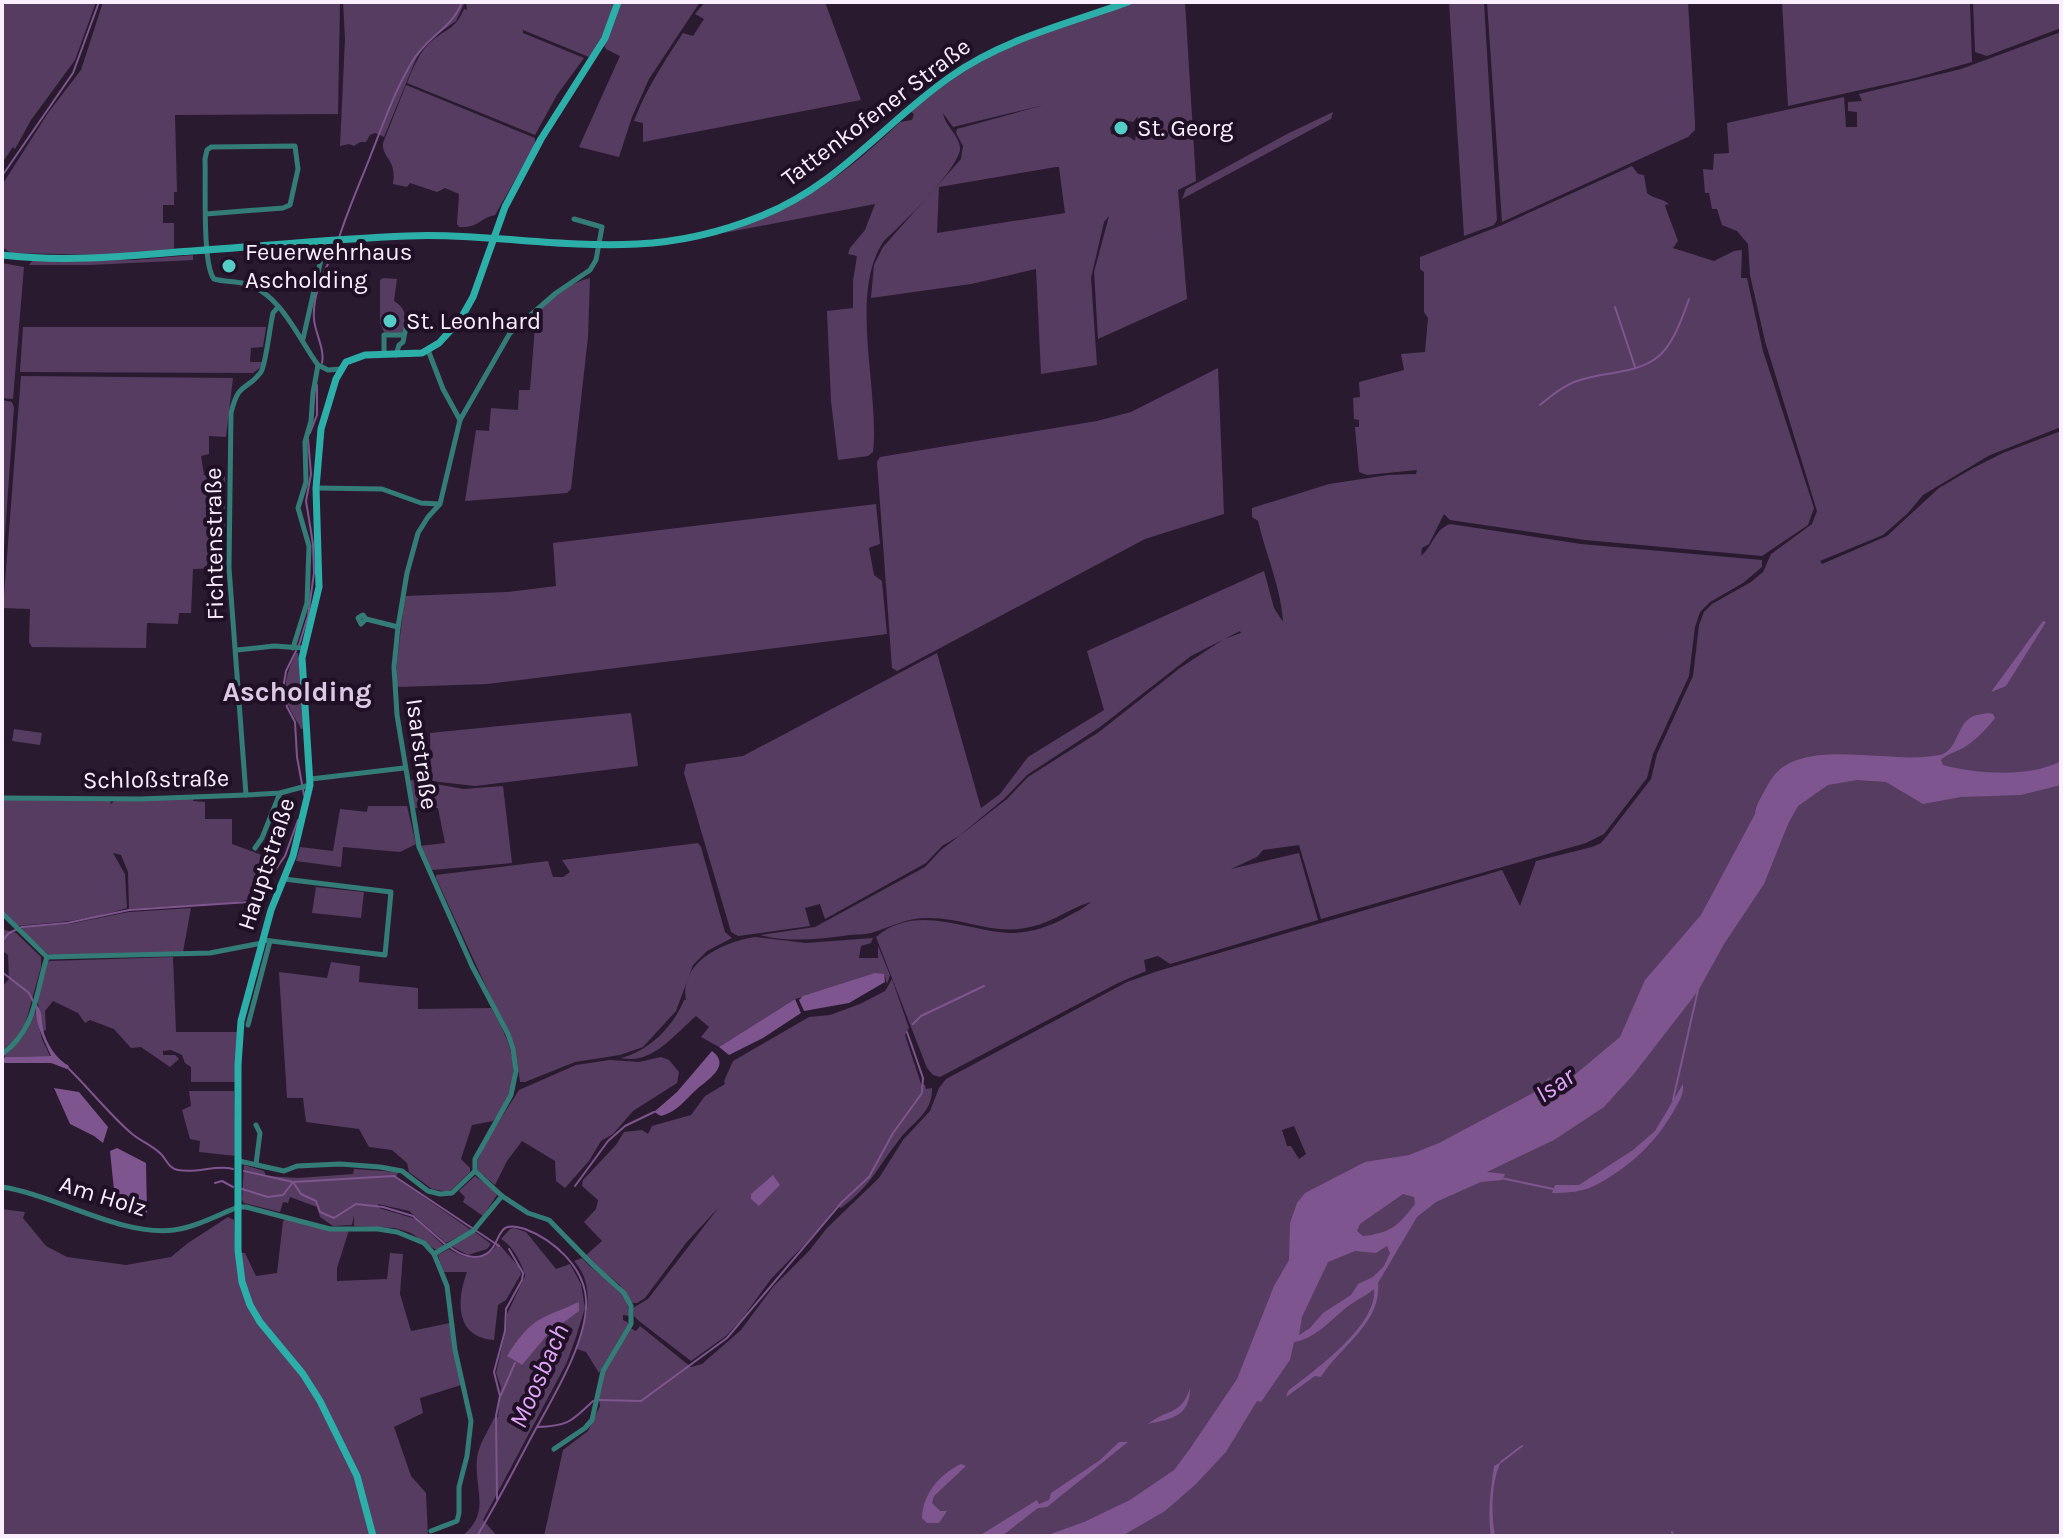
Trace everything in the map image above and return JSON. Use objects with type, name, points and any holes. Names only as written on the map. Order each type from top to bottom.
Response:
[{"type":"main road","points":[[341,369],[346,362],[359,356],[415,355],[428,350],[454,328],[467,310],[499,220],[520,177],[605,38],[618,2]]},
{"type":"main road","name":"Tattenkofener Straße","points":[[2,255],[99,258],[423,235],[647,243],[699,235],[772,211],[811,191],[850,164],[927,94],[979,58],[1009,42],[1128,2]]},
{"type":"main road","name":"Hauptstraße","points":[[341,369],[321,429],[316,488],[307,505],[319,587],[298,648],[307,784],[303,823],[271,910],[239,1034],[239,1264],[250,1305],[320,1401],[357,1476],[373,1536]]},
{"type":"street","points":[[206,214],[290,205],[298,169],[295,146],[211,147],[207,150],[206,214],[208,268],[214,279],[249,285],[267,296],[322,367],[336,379]]},
{"type":"street","points":[[574,219],[602,227],[598,243]]},
{"type":"street","points":[[302,340],[329,241]]},
{"type":"street","name":"Isarstraße","points":[[475,1171],[475,1159],[515,1085],[513,1049],[419,847],[394,690],[398,627],[407,573],[418,533],[440,504],[460,420],[510,333],[556,293],[590,270],[596,260],[598,243]]},
{"type":"street","name":"Fichtenstraße","points":[[246,795],[229,568],[231,413],[239,389],[257,376],[263,367],[273,313],[278,307]]},
{"type":"street","points":[[396,355],[408,317]]},
{"type":"street","points":[[384,354],[384,335],[403,335]]},
{"type":"street","points":[[428,350],[443,389],[460,420]]},
{"type":"street","points":[[322,367],[341,369]]},
{"type":"street","points":[[237,650],[274,646],[298,648],[305,614],[309,546],[305,442],[322,367]]},
{"type":"street","points":[[316,488],[382,489],[421,503],[440,504]]},
{"type":"street","points":[[421,503],[428,517]]},
{"type":"street","points":[[366,619],[398,627]]},
{"type":"street","name":"Schloßstraße","points":[[2,798],[140,799],[280,793],[307,784],[404,768]]},
{"type":"street","points":[[255,848],[280,793]]},
{"type":"street","points":[[2,913],[47,957],[188,954],[225,951],[265,941],[385,955],[391,892],[284,879]]},
{"type":"street","points":[[248,1025],[265,941]]},
{"type":"street","points":[[2,1054],[25,1033],[47,957]]},
{"type":"street","points":[[256,1125],[260,1133],[256,1164]]},
{"type":"street","points":[[239,1161],[284,1171],[297,1166],[326,1164],[380,1167],[402,1171],[428,1191],[440,1194],[452,1193],[475,1171],[502,1196],[528,1213],[549,1220],[624,1293],[631,1306],[631,1324],[603,1371],[595,1413],[585,1428],[554,1449]]},
{"type":"street","name":"Am Holz","points":[[2,1187],[50,1198],[126,1225],[152,1230],[187,1227],[238,1207]]},
{"type":"street","points":[[434,1254],[474,1229],[502,1196]]},
{"type":"street","points":[[238,1207],[257,1209],[330,1229],[397,1232],[424,1243],[434,1254],[447,1286],[455,1350],[471,1421],[459,1487],[457,1521],[431,1531]]},
{"type":"shaded area","points":[[2,2],[96,2],[75,60],[31,120],[15,149],[13,147],[2,163]]},
{"type":"shaded area","points":[[103,2],[340,2],[338,114],[175,115],[177,192],[174,192],[174,205],[163,205],[163,223],[174,223],[174,249],[104,255],[11,253],[2,247],[2,185],[48,113],[81,70]]},
{"type":"shaded area","points":[[343,2],[465,2],[456,21],[428,41],[416,59],[384,137],[375,133],[366,142],[354,146],[340,146],[345,39]]},
{"type":"shaded area","points":[[466,2],[614,2],[604,33],[589,57],[523,30],[523,33],[584,58],[557,95],[535,135],[407,83],[424,49],[455,24],[464,9],[467,10]]},
{"type":"shaded area","points":[[620,2],[700,2],[649,79],[619,157],[579,147],[620,56],[604,45]]},
{"type":"shaded area","points":[[705,2],[825,2],[861,100],[643,142],[643,123],[634,121],[639,109],[683,33],[693,36],[704,19],[695,14]]},
{"type":"shaded area","points":[[1137,2],[1185,2],[1196,181],[1178,190],[1187,299],[1098,339],[1094,272],[1109,216],[1104,222],[1091,278],[1097,365],[1041,374],[1036,269],[971,284],[871,298],[874,265],[883,247],[926,198],[884,241],[873,262],[867,314],[873,452],[868,456],[838,460],[831,401],[827,311],[853,308],[857,256],[848,254],[865,230],[875,204],[724,233],[776,213],[819,189],[900,122],[912,120],[914,114],[911,112],[939,89],[999,52],[1058,28]],"holes":[[[1044,105],[957,129],[963,146],[961,159],[932,192],[951,168],[960,147],[943,113],[953,127]],[[1138,116],[1135,141],[1111,134],[1110,128],[1116,118],[1133,122]],[[1059,167],[1065,213],[937,233],[939,187]]]},
{"type":"shaded area","points":[[1449,2],[1484,2],[1497,220],[1494,225],[1464,236]]},
{"type":"shaded area","points":[[1487,2],[1688,2],[1695,130],[1688,137],[1502,222]]},
{"type":"shaded area","points":[[1782,2],[1970,2],[1972,62],[1788,106]]},
{"type":"shaded area","points":[[1973,2],[2061,2],[2061,28],[1987,56],[1975,52]]},
{"type":"shaded area","points":[[2061,32],[2061,427],[1990,455],[1923,495],[1883,535],[1820,561],[1822,564],[1887,536],[1939,488],[2003,453],[2061,431],[2061,1536],[544,1536],[563,1450],[588,1431],[600,1406],[603,1376],[630,1328],[636,1331],[640,1326],[691,1367],[702,1364],[741,1330],[773,1287],[827,1228],[879,1178],[903,1140],[930,1111],[946,1079],[1127,982],[1158,971],[1502,870],[1520,906],[1536,861],[1601,843],[1651,779],[1657,754],[1693,676],[1699,625],[1704,612],[1763,572],[1771,554],[1812,524],[1817,511],[1765,341],[1750,275],[1748,244],[1737,231],[1722,225],[1717,209],[1712,209],[1709,193],[1705,193],[1703,169],[1713,170],[1714,154],[1729,153],[1727,123],[1844,97],[1846,127],[1857,127],[1857,112],[1848,111],[1848,102],[1862,101],[1859,94],[1961,69]],"holes":[[[1294,1126],[1306,1154],[1299,1159],[1291,1146],[1287,1146],[1282,1130]]]},
{"type":"shaded area","points":[[406,85],[535,138],[535,145],[495,215],[471,226],[459,227],[459,194],[445,188],[437,192],[410,183],[407,187],[393,184],[393,169],[383,143]]},
{"type":"shaded area","points":[[1333,112],[1331,119],[1182,199],[1186,189]]},
{"type":"shaded area","points":[[1632,166],[1638,174],[1644,175],[1647,193],[1669,204],[1665,205],[1678,241],[1673,248],[1714,261],[1742,250],[1741,278],[1747,278],[1763,351],[1814,508],[1808,525],[1762,556],[1585,540],[1450,520],[1444,514],[1429,544],[1422,548],[1421,556],[1441,530],[1450,524],[1581,544],[1762,560],[1762,567],[1743,583],[1710,602],[1700,612],[1689,676],[1653,754],[1647,778],[1604,834],[1586,843],[1321,919],[1299,845],[1263,850],[1257,857],[1231,869],[1299,853],[1318,920],[1170,964],[1158,956],[1144,960],[1146,971],[940,1077],[927,1068],[876,937],[908,921],[925,920],[994,931],[1025,932],[1059,921],[1091,902],[1039,925],[1018,929],[920,918],[906,921],[865,934],[805,940],[760,935],[815,927],[925,867],[941,850],[1007,799],[1028,777],[1099,732],[1180,668],[1223,640],[1191,656],[1100,727],[1027,775],[1005,798],[942,846],[926,863],[825,919],[820,904],[805,908],[810,926],[738,936],[731,932],[684,773],[686,764],[743,756],[937,653],[981,808],[1000,794],[1028,757],[1104,710],[1087,651],[1264,571],[1274,608],[1283,622],[1276,584],[1258,521],[1252,517],[1252,508],[1329,484],[1416,474],[1417,470],[1367,475],[1359,472],[1355,427],[1359,427],[1359,420],[1354,419],[1353,398],[1360,397],[1359,382],[1404,370],[1401,354],[1425,352],[1428,318],[1424,312],[1424,272],[1420,269],[1420,257],[1500,226]]},
{"type":"shaded area","points":[[193,255],[193,260],[29,265],[32,261],[134,260]]},
{"type":"shaded area","points":[[2,263],[24,267],[13,399],[2,398]]},
{"type":"shaded area","points":[[590,278],[588,337],[571,489],[567,493],[465,501],[476,430],[489,431],[491,408],[518,410],[519,390],[530,390],[536,313],[561,291]]},
{"type":"shaded area","points":[[397,279],[394,301],[405,315],[402,333],[385,334],[380,323],[380,280]]},
{"type":"shaded area","points":[[23,327],[266,327],[263,347],[251,348],[250,362],[262,362],[253,373],[20,372]]},
{"type":"shaded area","points":[[1218,368],[1224,514],[1145,539],[897,671],[892,668],[877,462],[880,457],[1097,421],[1131,412]]},
{"type":"shaded area","points":[[21,376],[233,378],[226,437],[209,436],[209,454],[201,456],[204,475],[225,476],[224,568],[193,569],[191,613],[179,613],[178,624],[147,623],[146,648],[32,647],[29,642],[30,609],[3,608]]},
{"type":"shaded area","points":[[2,400],[12,402],[14,407],[2,577]]},
{"type":"shaded area","points":[[876,504],[880,544],[869,548],[874,575],[882,581],[887,634],[487,684],[397,687],[405,596],[507,592],[556,586],[553,543]]},
{"type":"shaded area","points":[[2043,621],[2046,622],[2006,686],[1991,692]]},
{"type":"shaded area","points":[[296,653],[307,728],[301,729],[288,704],[285,689]]},
{"type":"shaded area","points":[[631,713],[638,766],[475,786],[431,781],[430,733]]},
{"type":"shaded area","points":[[1986,713],[1993,714],[1995,718],[1974,740],[1943,758],[1943,765],[2003,773],[2034,770],[2061,761],[2061,785],[2021,795],[1961,797],[1923,804],[1886,782],[1857,780],[1828,785],[1798,806],[1764,884],[1724,944],[1698,991],[1604,1107],[1554,1140],[1487,1172],[1505,1174],[1502,1180],[1481,1182],[1436,1202],[1417,1217],[1378,1283],[1373,1310],[1358,1334],[1321,1377],[1315,1376],[1286,1397],[1288,1391],[1328,1359],[1355,1332],[1373,1303],[1374,1289],[1316,1333],[1294,1342],[1290,1360],[1261,1402],[1257,1401],[1226,1452],[1165,1511],[1122,1536],[1045,1536],[1130,1500],[1174,1470],[1237,1379],[1274,1286],[1289,1260],[1290,1223],[1297,1203],[1305,1193],[1365,1162],[1409,1155],[1439,1143],[1533,1093],[1551,1076],[1537,1100],[1547,1098],[1620,1037],[1645,980],[1701,915],[1771,779],[1780,769],[1804,758],[1822,755],[1940,755],[1950,749],[1966,722]],"holes":[[[1403,1194],[1414,1197],[1415,1204],[1398,1223],[1373,1235],[1363,1236],[1357,1231],[1360,1224]],[[1387,1246],[1390,1253],[1384,1266],[1373,1277],[1358,1284],[1351,1295],[1323,1313],[1299,1335],[1302,1317],[1328,1262],[1355,1251],[1376,1253]]]},
{"type":"shaded area","points":[[14,729],[42,733],[40,745],[12,741]]},
{"type":"shaded area","points":[[412,780],[464,789],[503,786],[512,863],[432,870],[420,846],[445,843],[438,808],[413,808]]},
{"type":"shaded area","points":[[193,798],[193,801],[205,802],[205,819],[232,819],[232,844],[278,861],[251,899],[233,903],[129,909],[128,872],[121,855],[113,853],[125,874],[127,908],[86,918],[17,926],[2,912],[2,800],[110,800],[111,804],[114,801]]},
{"type":"shaded area","points":[[368,806],[407,806],[416,844],[400,852],[343,847],[341,867],[296,861],[300,847],[333,851],[340,809],[367,812]]},
{"type":"shaded area","points":[[698,843],[725,932],[732,938],[707,951],[693,965],[676,1011],[643,1047],[620,1055],[575,1062],[520,1082],[517,1062],[495,1006],[436,875],[548,861],[553,877],[563,877],[570,872],[562,860]]},
{"type":"shaded area","points":[[316,887],[364,892],[361,918],[312,913]]},
{"type":"shaded area","points":[[191,908],[183,952],[52,955],[22,931],[22,927],[69,924],[129,912]]},
{"type":"shaded area","points":[[2,929],[16,933],[41,957],[41,967],[23,1032],[2,1051],[2,987],[9,979],[8,955],[2,950]]},
{"type":"shaded area","points":[[755,937],[806,943],[873,938],[871,943],[861,946],[859,958],[878,958],[878,946],[890,975],[887,984],[885,977],[795,999],[719,1047],[701,1037],[709,1027],[696,1016],[653,1053],[632,1059],[621,1058],[641,1050],[667,1028],[686,1000],[689,975],[696,965],[717,949]]},
{"type":"shaded area","points":[[173,957],[176,1032],[237,1032],[236,1082],[191,1082],[191,1067],[182,1055],[171,1050],[163,1051],[163,1055],[175,1055],[179,1059],[170,1067],[141,1047],[131,1048],[114,1029],[90,1020],[85,1023],[78,1013],[53,1001],[45,1011],[46,1030],[43,1031],[37,998],[49,961]]},
{"type":"shaded area","points":[[331,962],[360,966],[359,982],[418,988],[418,1009],[491,1008],[499,1023],[511,1051],[513,1078],[510,1092],[493,1121],[472,1125],[461,1159],[470,1172],[449,1192],[432,1189],[409,1172],[407,1163],[392,1150],[369,1147],[359,1129],[306,1122],[303,1098],[287,1098],[279,972],[327,978]]},
{"type":"shaded area","points":[[875,973],[884,974],[885,982],[849,1003],[804,1011],[799,1000],[803,996]]},
{"type":"shaded area","points":[[892,979],[909,1028],[905,1035],[921,1084],[926,1089],[932,1088],[929,1104],[860,1192],[841,1208],[837,1206],[771,1279],[726,1336],[691,1361],[639,1321],[634,1316],[633,1308],[648,1299],[719,1207],[686,1243],[645,1298],[631,1303],[620,1285],[585,1256],[602,1241],[584,1222],[596,1209],[598,1200],[582,1186],[583,1180],[624,1132],[642,1130],[648,1134],[652,1126],[691,1115],[705,1096],[725,1084],[733,1061],[809,1017],[830,1015],[860,1004],[885,991]]},
{"type":"shaded area","points":[[795,999],[801,1013],[763,1038],[729,1055],[719,1047]]},
{"type":"shaded area","points":[[36,1004],[41,1013],[46,1040],[56,1055],[69,1066],[67,1069],[51,1063],[2,1061],[5,1057],[51,1056],[38,1024]]},
{"type":"shaded area","points":[[34,1007],[50,1056],[5,1057],[24,1034]]},
{"type":"shaded area","points":[[712,1051],[719,1062],[716,1072],[672,1111],[661,1116],[654,1112],[677,1092]]},
{"type":"shaded area","points":[[661,1057],[669,1060],[679,1072],[677,1083],[633,1111],[613,1134],[601,1141],[589,1161],[565,1188],[556,1181],[555,1161],[522,1141],[495,1185],[478,1171],[478,1160],[487,1140],[519,1090],[576,1065],[610,1060],[639,1062]]},
{"type":"shaded area","points":[[1683,1084],[1682,1096],[1669,1120],[1632,1161],[1591,1187],[1575,1192],[1552,1193],[1555,1185],[1579,1185],[1633,1150],[1655,1131]]},
{"type":"shaded area","points":[[54,1088],[79,1092],[108,1127],[103,1143],[70,1124]]},
{"type":"shaded area","points":[[189,1091],[234,1091],[236,1156],[199,1152],[200,1141],[190,1139],[182,1110],[191,1106]]},
{"type":"shaded area","points":[[117,1148],[146,1163],[147,1213],[136,1209],[114,1190],[110,1151]]},
{"type":"shaded area","points":[[244,1165],[264,1171],[266,1176],[298,1178],[353,1174],[354,1169],[398,1172],[396,1178],[471,1230],[446,1243],[409,1211],[378,1204],[379,1208],[416,1219],[444,1246],[436,1250],[411,1233],[395,1228],[354,1226],[354,1215],[352,1225],[333,1226],[320,1217],[317,1207],[290,1197],[288,1203],[283,1202],[280,1212],[244,1203]]},
{"type":"shaded area","points":[[773,1175],[780,1185],[759,1206],[751,1199],[751,1194]]},
{"type":"shaded area","points":[[475,1176],[495,1190],[497,1195],[483,1216],[463,1202],[465,1197],[459,1191]]},
{"type":"shaded area","points":[[2,1209],[25,1212],[23,1218],[46,1246],[67,1257],[126,1265],[171,1257],[228,1217],[234,1220],[235,1253],[245,1253],[256,1276],[277,1273],[283,1221],[286,1219],[349,1230],[337,1268],[337,1281],[387,1279],[390,1253],[403,1254],[400,1294],[411,1331],[450,1323],[461,1385],[420,1398],[423,1413],[394,1427],[411,1476],[426,1493],[428,1536],[2,1536]]},
{"type":"shaded area","points":[[514,1228],[526,1232],[556,1269],[570,1264],[581,1284],[585,1308],[567,1362],[483,1520],[497,1536],[462,1536],[477,1517],[478,1453],[494,1418],[498,1417],[501,1387],[496,1373],[507,1314],[525,1276],[516,1255],[501,1239]]},
{"type":"shaded area","points":[[475,1232],[491,1244],[487,1249],[468,1255],[451,1246]]},
{"type":"shaded area","points":[[498,1243],[519,1267],[521,1274],[506,1300],[498,1305],[494,1340],[481,1337],[465,1324],[461,1294],[467,1272],[443,1272],[438,1255],[449,1249],[476,1258],[488,1254]]},
{"type":"shaded area","points":[[582,1258],[618,1289],[628,1305],[630,1316],[623,1315],[623,1320],[629,1323],[599,1373],[586,1352],[577,1349],[588,1304],[585,1281],[574,1261]]},
{"type":"shaded area","points":[[579,1302],[579,1311],[548,1334],[522,1365],[507,1356],[531,1326],[545,1316]]},
{"type":"shaded area","points":[[1190,1388],[1187,1405],[1178,1415],[1148,1424],[1178,1407]]},
{"type":"shaded area","points":[[1119,1442],[1128,1442],[1047,1507],[1038,1508],[1002,1536],[979,1536],[1037,1500],[1039,1504],[1049,1500],[1051,1493],[1100,1460]]},
{"type":"shaded area","points":[[1501,1462],[1493,1498],[1495,1536],[1491,1536],[1489,1510],[1494,1466]]},
{"type":"shaded area","points":[[961,1464],[966,1466],[934,1496],[932,1503],[940,1511],[947,1511],[939,1523],[927,1523],[922,1518],[929,1493],[946,1473]]},
{"type":"waterway","points":[[2,176],[73,73],[99,2]]},
{"type":"waterway","points":[[339,238],[385,118],[406,73],[418,53],[452,19],[462,2]]},
{"type":"waterway","points":[[322,363],[315,324],[315,299],[337,244]]},
{"type":"waterway","points":[[1540,405],[1577,381],[1637,368],[1655,359],[1672,340],[1689,299]]},
{"type":"waterway","points":[[1615,307],[1635,367]]},
{"type":"waterway","points":[[310,433],[317,415],[317,385]]},
{"type":"waterway","points":[[299,645],[308,616],[314,573],[306,501],[311,474],[308,439]]},
{"type":"waterway","points":[[296,651],[286,671],[283,689],[295,722],[304,795]]},
{"type":"waterway","points":[[2,941],[9,933],[22,927],[67,923],[129,910],[249,902],[256,897],[285,856],[298,820]]},
{"type":"waterway","points":[[2,972],[29,993],[33,1001]]},
{"type":"waterway","points":[[913,1024],[921,1016],[984,986]]},
{"type":"waterway","points":[[1673,1100],[1698,990]]},
{"type":"waterway","points":[[599,1400],[641,1401],[727,1338],[842,1202],[869,1177],[893,1133],[922,1093],[923,1078],[907,1032]]},
{"type":"waterway","name":"Moosbach","points":[[66,1066],[122,1125],[157,1151],[172,1168],[185,1171],[233,1169]]},
{"type":"waterway","points":[[575,1186],[608,1141],[625,1126],[654,1112]]},
{"type":"waterway","name":"Moosbach","points":[[244,1171],[293,1182],[301,1194],[316,1201],[320,1212],[334,1218],[356,1204],[383,1207],[413,1216],[445,1244]]},
{"type":"waterway","points":[[242,1189],[268,1197],[283,1195],[293,1182],[394,1176],[499,1246]]},
{"type":"waterway","points":[[1501,1178],[1553,1189]]},
{"type":"waterway","points":[[215,1183],[222,1181],[233,1187]]},
{"type":"waterway","name":"Moosbach","points":[[450,1247],[464,1255],[479,1257],[489,1252],[504,1229],[525,1229],[566,1256],[580,1276],[586,1299],[582,1332],[568,1368],[477,1536]]},
{"type":"waterway","name":"Moosbach","points":[[497,1499],[496,1416],[500,1396],[494,1372],[505,1331],[506,1309],[523,1273],[509,1249]]},
{"type":"waterway","points":[[501,1395],[515,1363]]},
{"type":"waterway","points":[[537,1427],[569,1421],[593,1401]]},
{"type":"waterway","points":[[1501,1462],[1522,1446]]},
{"type":"waterway","points":[[1672,1532],[1673,1536]]},
{"type":"place","name":"St. Georg","points":[[1121,128]]},
{"type":"place","name":"Feuerwehrhaus Ascholding","points":[[229,266]]},
{"type":"place","name":"St. Leonhard","points":[[390,321]]},
{"type":"district","name":"Ascholding","points":[[297,691]]},
{"type":"water label","name":"Isar","points":[[1555,1085]]}]
